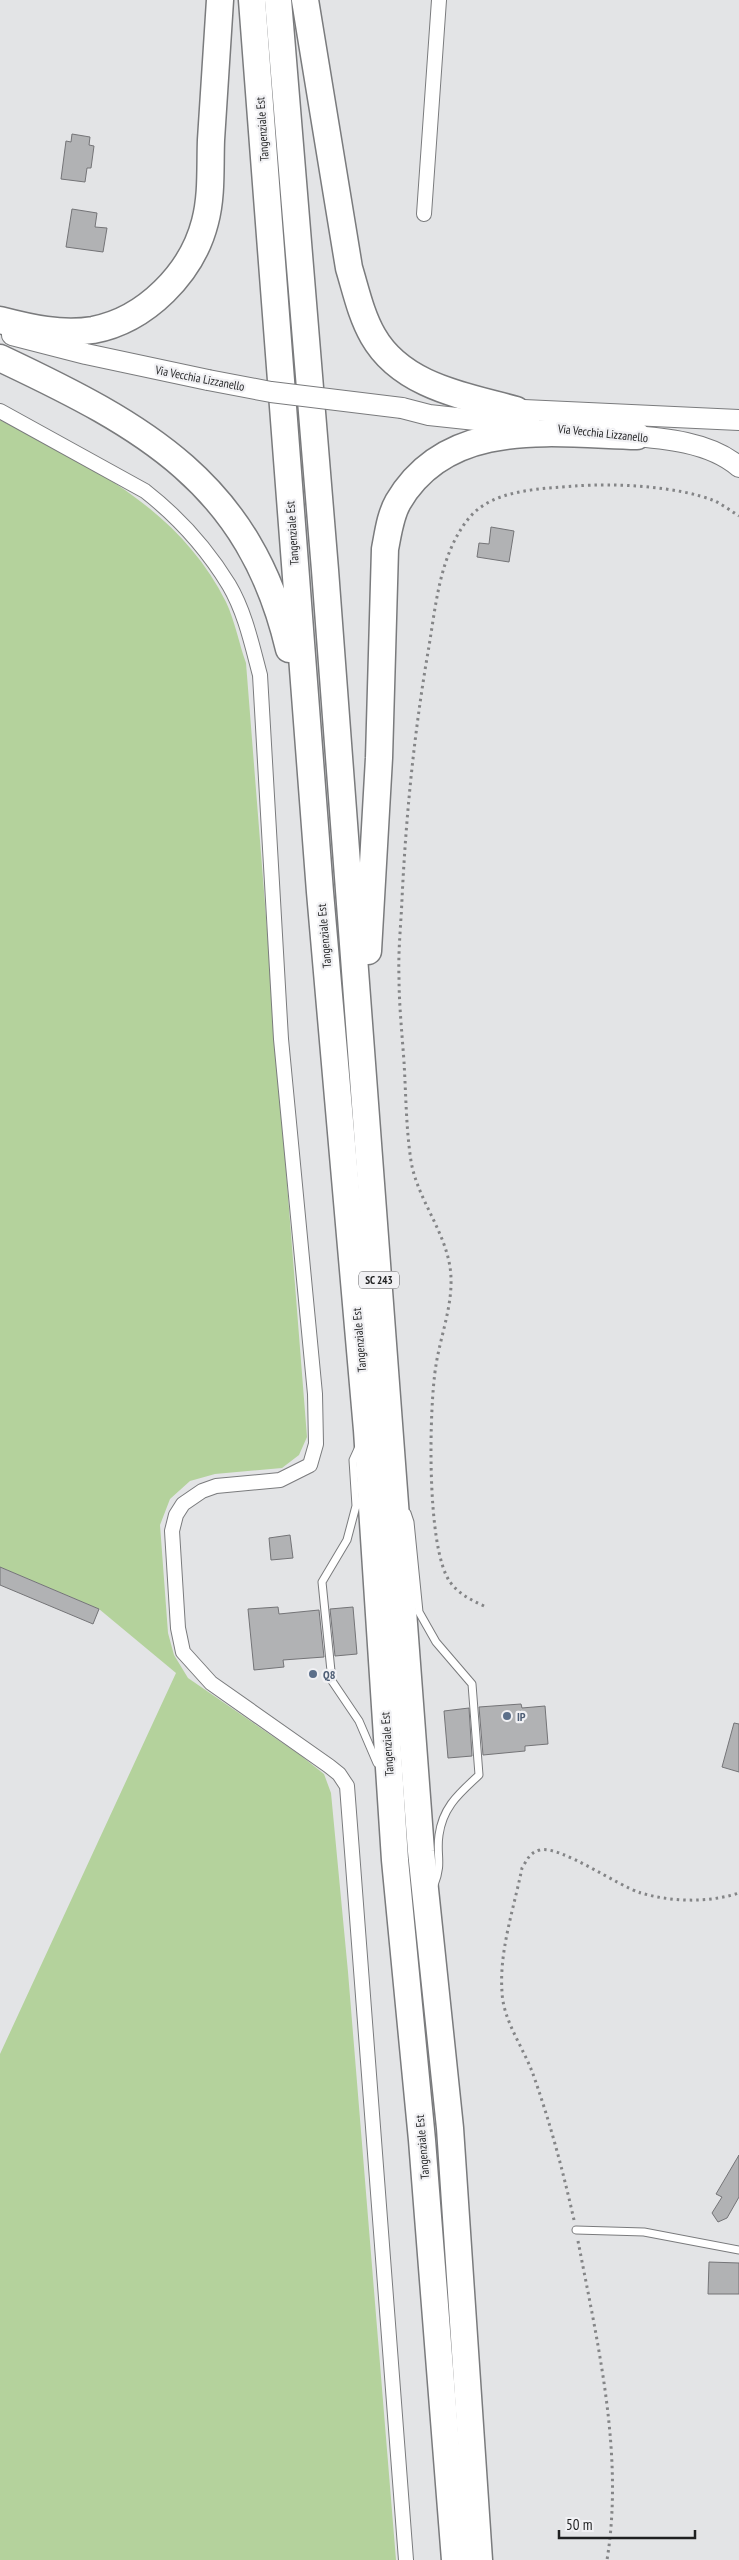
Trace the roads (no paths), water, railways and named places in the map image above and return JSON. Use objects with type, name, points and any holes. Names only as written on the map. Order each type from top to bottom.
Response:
[{"type":"highway","points":[[0,320],[36,329],[57,331],[94,329],[124,319],[151,303],[183,269],[198,241],[208,202],[220,0]]},
{"type":"highway","name":"Tangenziale Est","points":[[252,0],[320,892],[367,1430],[395,1860],[422,2140],[455,2560]]},
{"type":"highway","name":"Tangenziale Est","points":[[278,0],[324,560],[426,1904],[450,2128],[479,2560]]},
{"type":"highway","points":[[305,0],[349,268],[361,311],[374,338],[391,358],[413,376],[443,391],[516,410]]},
{"type":"highway","points":[[0,358],[106,410],[160,446],[203,484],[223,506],[251,549],[278,606],[290,651],[305,847],[320,892]]},
{"type":"highway","points":[[374,1217],[379,1181],[368,942],[379,758],[384,566],[389,526],[397,503],[412,482],[443,456],[480,439],[524,433],[638,436]]},
{"type":"street","points":[[424,214],[439,0]]},
{"type":"street","name":"Via Vecchia Lizzanello","points":[[0,332],[86,354],[271,392],[402,408],[429,415],[638,436],[686,444],[713,452],[739,467]]},
{"type":"street","name":"Via Vecchia Lizzanello","points":[[402,408],[426,405],[739,420]]},
{"type":"street","points":[[0,411],[145,491],[163,505],[198,543],[229,585],[246,622],[260,675],[281,1039],[315,1394],[316,1444],[310,1465],[298,1472],[280,1480],[216,1486],[202,1491],[183,1504],[176,1515],[172,1531],[178,1628],[183,1652],[211,1683],[329,1766],[339,1774],[347,1786],[406,2560]]},
{"type":"lane","points":[[367,1430],[353,1460],[356,1506],[347,1540],[322,1582],[332,1681],[359,1721],[377,1760],[378,1769]]},
{"type":"lane","points":[[393,1478],[410,1522],[418,1612],[436,1642],[472,1684],[479,1774],[450,1802],[439,1835],[440,1870],[426,1904]]},
{"type":"lane","points":[[385,1833],[395,1860]]},
{"type":"lane","points":[[576,2230],[644,2232],[739,2250]]},
{"type":"place","name":"Q8","points":[[313,1674]]},
{"type":"place","name":"IP","points":[[507,1716]]}]
